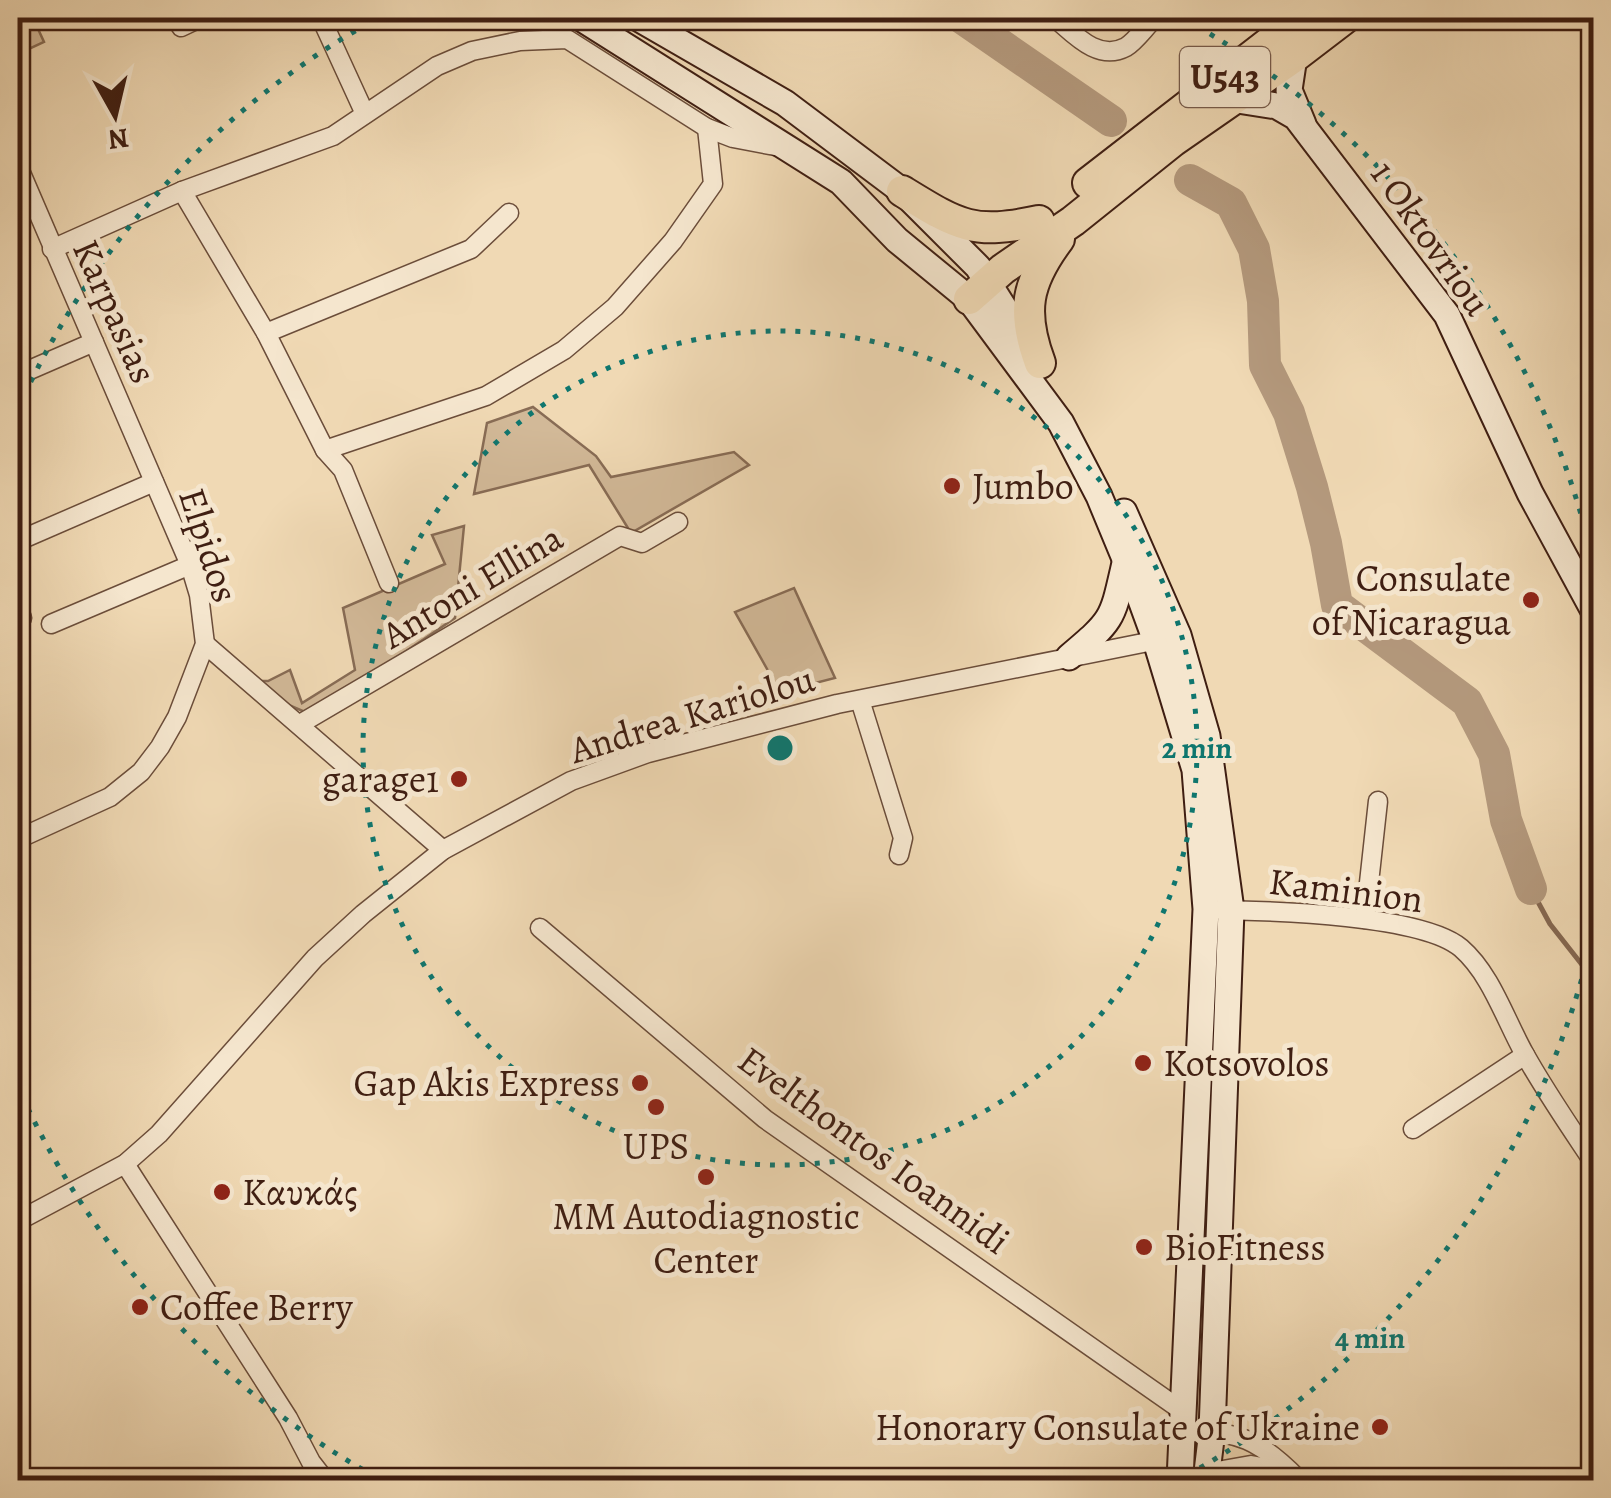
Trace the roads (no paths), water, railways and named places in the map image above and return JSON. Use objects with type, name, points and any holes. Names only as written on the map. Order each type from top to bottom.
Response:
[{"type":"main road","points":[[581,18],[841,182],[898,240],[973,284],[1061,423],[1167,638]]},
{"type":"main road","points":[[638,18],[785,103],[944,218],[974,228],[1000,229],[1039,221]]},
{"type":"main road","name":"U543","points":[[973,284],[1003,269],[1073,221],[1150,147],[1300,18]]},
{"type":"main road","name":"U543","points":[[973,284],[1039,221],[1231,99],[1345,18]]},
{"type":"main road","name":"1 Oktovriou","points":[[1294,57],[1289,90],[1305,129]]},
{"type":"main road","name":"1 Oktovriou","points":[[1231,99],[1277,106],[1296,117],[1447,315],[1530,493],[1594,611]]},
{"type":"main road","points":[[902,191],[1040,364],[1088,441],[1112,487],[1207,736],[1219,909],[1212,1430],[1206,1476]]},
{"type":"main road","points":[[1040,364],[1027,318],[1031,291],[1038,268],[1073,221]]},
{"type":"main road","points":[[1069,657],[1109,622],[1126,560]]},
{"type":"main road","points":[[1180,1480],[1219,909]]},
{"type":"street","points":[[181,27],[200,18]]},
{"type":"street","points":[[321,18],[365,114]]},
{"type":"street","points":[[1055,18],[1090,48],[1110,50],[1125,47],[1155,18]]},
{"type":"street","points":[[52,249],[182,191],[333,136],[437,66],[472,51],[520,41],[567,39],[707,128],[732,138],[791,149]]},
{"type":"street","points":[[325,450],[486,396],[564,350],[627,294],[673,241],[713,184],[707,128]]},
{"type":"street","name":"Karpasias","points":[[18,166],[154,482]]},
{"type":"street","points":[[182,191],[266,333],[325,450],[342,470],[389,583]]},
{"type":"street","points":[[266,333],[471,249],[510,213]]},
{"type":"street","points":[[18,376],[94,342]]},
{"type":"street","points":[[18,541],[154,482]]},
{"type":"street","name":"Elpidos","points":[[18,839],[110,797],[140,772],[178,717],[205,644],[199,595],[190,565],[154,482]]},
{"type":"street","name":"Antoni Ellina","points":[[300,724],[620,536],[642,543],[678,522]]},
{"type":"street","points":[[51,624],[190,565]]},
{"type":"street","name":"Andrea Kariolou","points":[[18,1221],[125,1164],[160,1134],[315,958],[443,850],[571,782],[648,753],[860,700],[1167,638]]},
{"type":"street","points":[[205,644],[443,850]]},
{"type":"street","points":[[860,700],[902,838],[899,855]]},
{"type":"street","points":[[1365,919],[1378,801]]},
{"type":"street","name":"Kaminion","points":[[1219,909],[1365,919],[1431,930],[1460,948],[1481,972],[1525,1055],[1594,1163]]},
{"type":"street","name":"Evelthontos Ioannidi","points":[[540,928],[765,1119],[1097,1348],[1181,1422]]},
{"type":"street","points":[[1413,1130],[1525,1055]]},
{"type":"street","points":[[125,1164],[288,1418],[310,1462],[326,1480]]},
{"type":"street","points":[[1181,1422],[1252,1441],[1294,1476]]},
{"type":"street","points":[[1206,1476],[1251,1465],[1294,1476]]},
{"type":"waterway","points":[[962,18],[1111,121]]},
{"type":"waterway","points":[[1190,180],[1231,203],[1254,249],[1263,301],[1265,365],[1289,413],[1312,487],[1337,605],[1467,702],[1494,754],[1506,820],[1531,889]]},
{"type":"waterway","points":[[1531,889],[1550,924],[1594,980]]},
{"type":"place","name":"Jumbo","points":[[952,486]]},
{"type":"place","name":"Consulate of Nicaragua","points":[[1531,600]]},
{"type":"place","name":"garage1","points":[[459,779]]},
{"type":"place","name":"Kotsovolos","points":[[1143,1063]]},
{"type":"place","name":"Gap Akis Express","points":[[640,1083]]},
{"type":"place","name":"UPS","points":[[656,1107]]},
{"type":"place","name":"MM Autodiagnostic Center","points":[[706,1177]]},
{"type":"place","name":"Καυκάς","points":[[222,1192]]},
{"type":"place","name":"BioFitness","points":[[1144,1247]]},
{"type":"place","name":"Coffee Berry","points":[[140,1307]]},
{"type":"place","name":"Honorary Consulate of Ukraine","points":[[1380,1427]]}]
